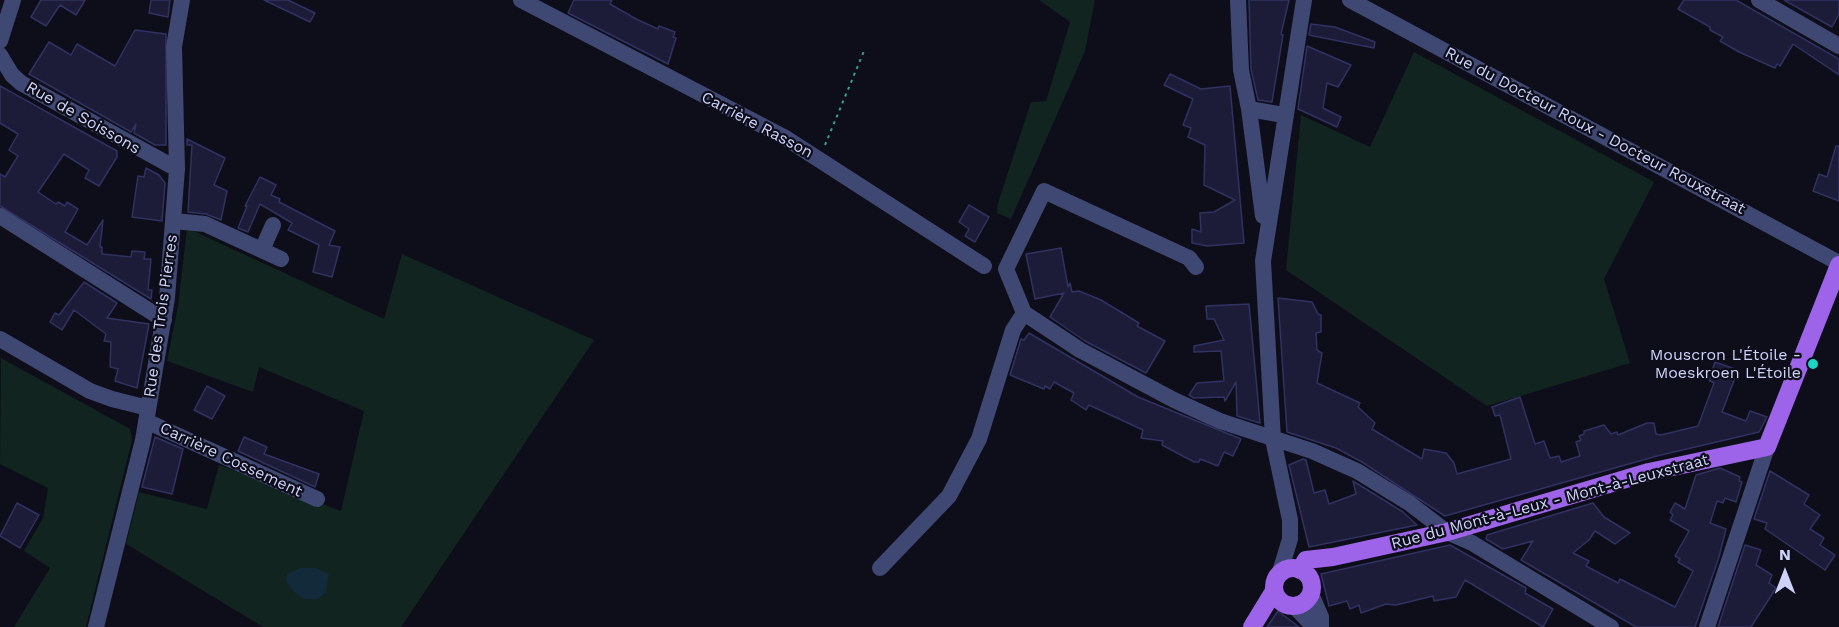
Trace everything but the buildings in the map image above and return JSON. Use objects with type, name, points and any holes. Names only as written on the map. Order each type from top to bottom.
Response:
[{"type":"main road","points":[[1767,447],[1839,264]]},
{"type":"main road","name":"Rue du Mont-à-Leux - Mont-à-Leuxstraat","points":[[1283,594],[1287,569],[1302,571],[1333,557],[1447,532],[1649,472],[1767,447]]},
{"type":"main road","points":[[1252,627],[1262,612],[1283,594],[1304,603],[1311,594],[1312,585],[1302,571]]},
{"type":"street","points":[[0,41],[13,0]]},
{"type":"street","name":"Rue des Trois Pierres","points":[[96,627],[147,414],[164,320],[177,169],[174,46],[182,0]]},
{"type":"street","points":[[1238,0],[1241,70],[1249,109],[1255,166],[1266,231]]},
{"type":"street","points":[[1304,0],[1284,115],[1263,261],[1273,439],[1290,520],[1283,594],[1314,627]]},
{"type":"street","name":"Rue du Docteur Roux - Docteur Rouxstraat","points":[[1350,0],[1839,264]]},
{"type":"street","points":[[1759,0],[1839,46]]},
{"type":"street","name":"Carrière Rasson","points":[[529,2],[784,137],[984,266]]},
{"type":"street","name":"Rue de Soissons","points":[[1,62],[21,83],[177,169]]},
{"type":"street","points":[[1249,109],[1284,115]]},
{"type":"street","points":[[1196,267],[1189,258],[1044,191],[1006,269],[1024,314],[1080,350],[1166,396],[1220,421],[1312,451],[1357,471],[1409,503],[1447,532],[1472,543],[1611,627]]},
{"type":"street","points":[[2,221],[164,320]]},
{"type":"street","points":[[174,221],[205,224],[281,259]]},
{"type":"street","points":[[262,250],[273,225]]},
{"type":"street","points":[[880,567],[949,496],[979,439],[1013,330],[1024,314]]},
{"type":"street","name":"Carrière Cossement","points":[[0,339],[90,391],[147,414],[317,499]]},
{"type":"street","points":[[1707,627],[1767,447]]},
{"type":"street","points":[[1290,539],[1302,571]]},
{"type":"street","points":[[1311,594],[1321,617],[1321,627]]},
{"type":"path","points":[[819,159],[864,51]]},
{"type":"green space","points":[[1039,0],[1095,0],[1085,51],[1011,219],[997,213],[998,203],[1031,102],[1046,101],[1070,22]]},
{"type":"green space","points":[[1414,52],[1654,182],[1604,279],[1630,363],[1487,406],[1286,270],[1301,115],[1370,147]]},
{"type":"green space","points":[[187,228],[384,319],[402,254],[594,340],[401,627],[263,627],[126,544],[139,492],[207,509],[219,465],[341,511],[364,411],[259,367],[253,392],[167,361],[178,306]]},
{"type":"green space","points":[[1,358],[130,429],[132,440],[86,627],[14,627],[50,568],[24,551],[43,518],[48,488],[0,464]]},
{"type":"water","points":[[300,568],[316,568],[329,574],[326,592],[318,599],[304,599],[295,593],[286,581],[287,574]]},
{"type":"place","name":"Mouscron L'Étoile - Moeskroen L'Étoile","points":[[1813,364]]}]
